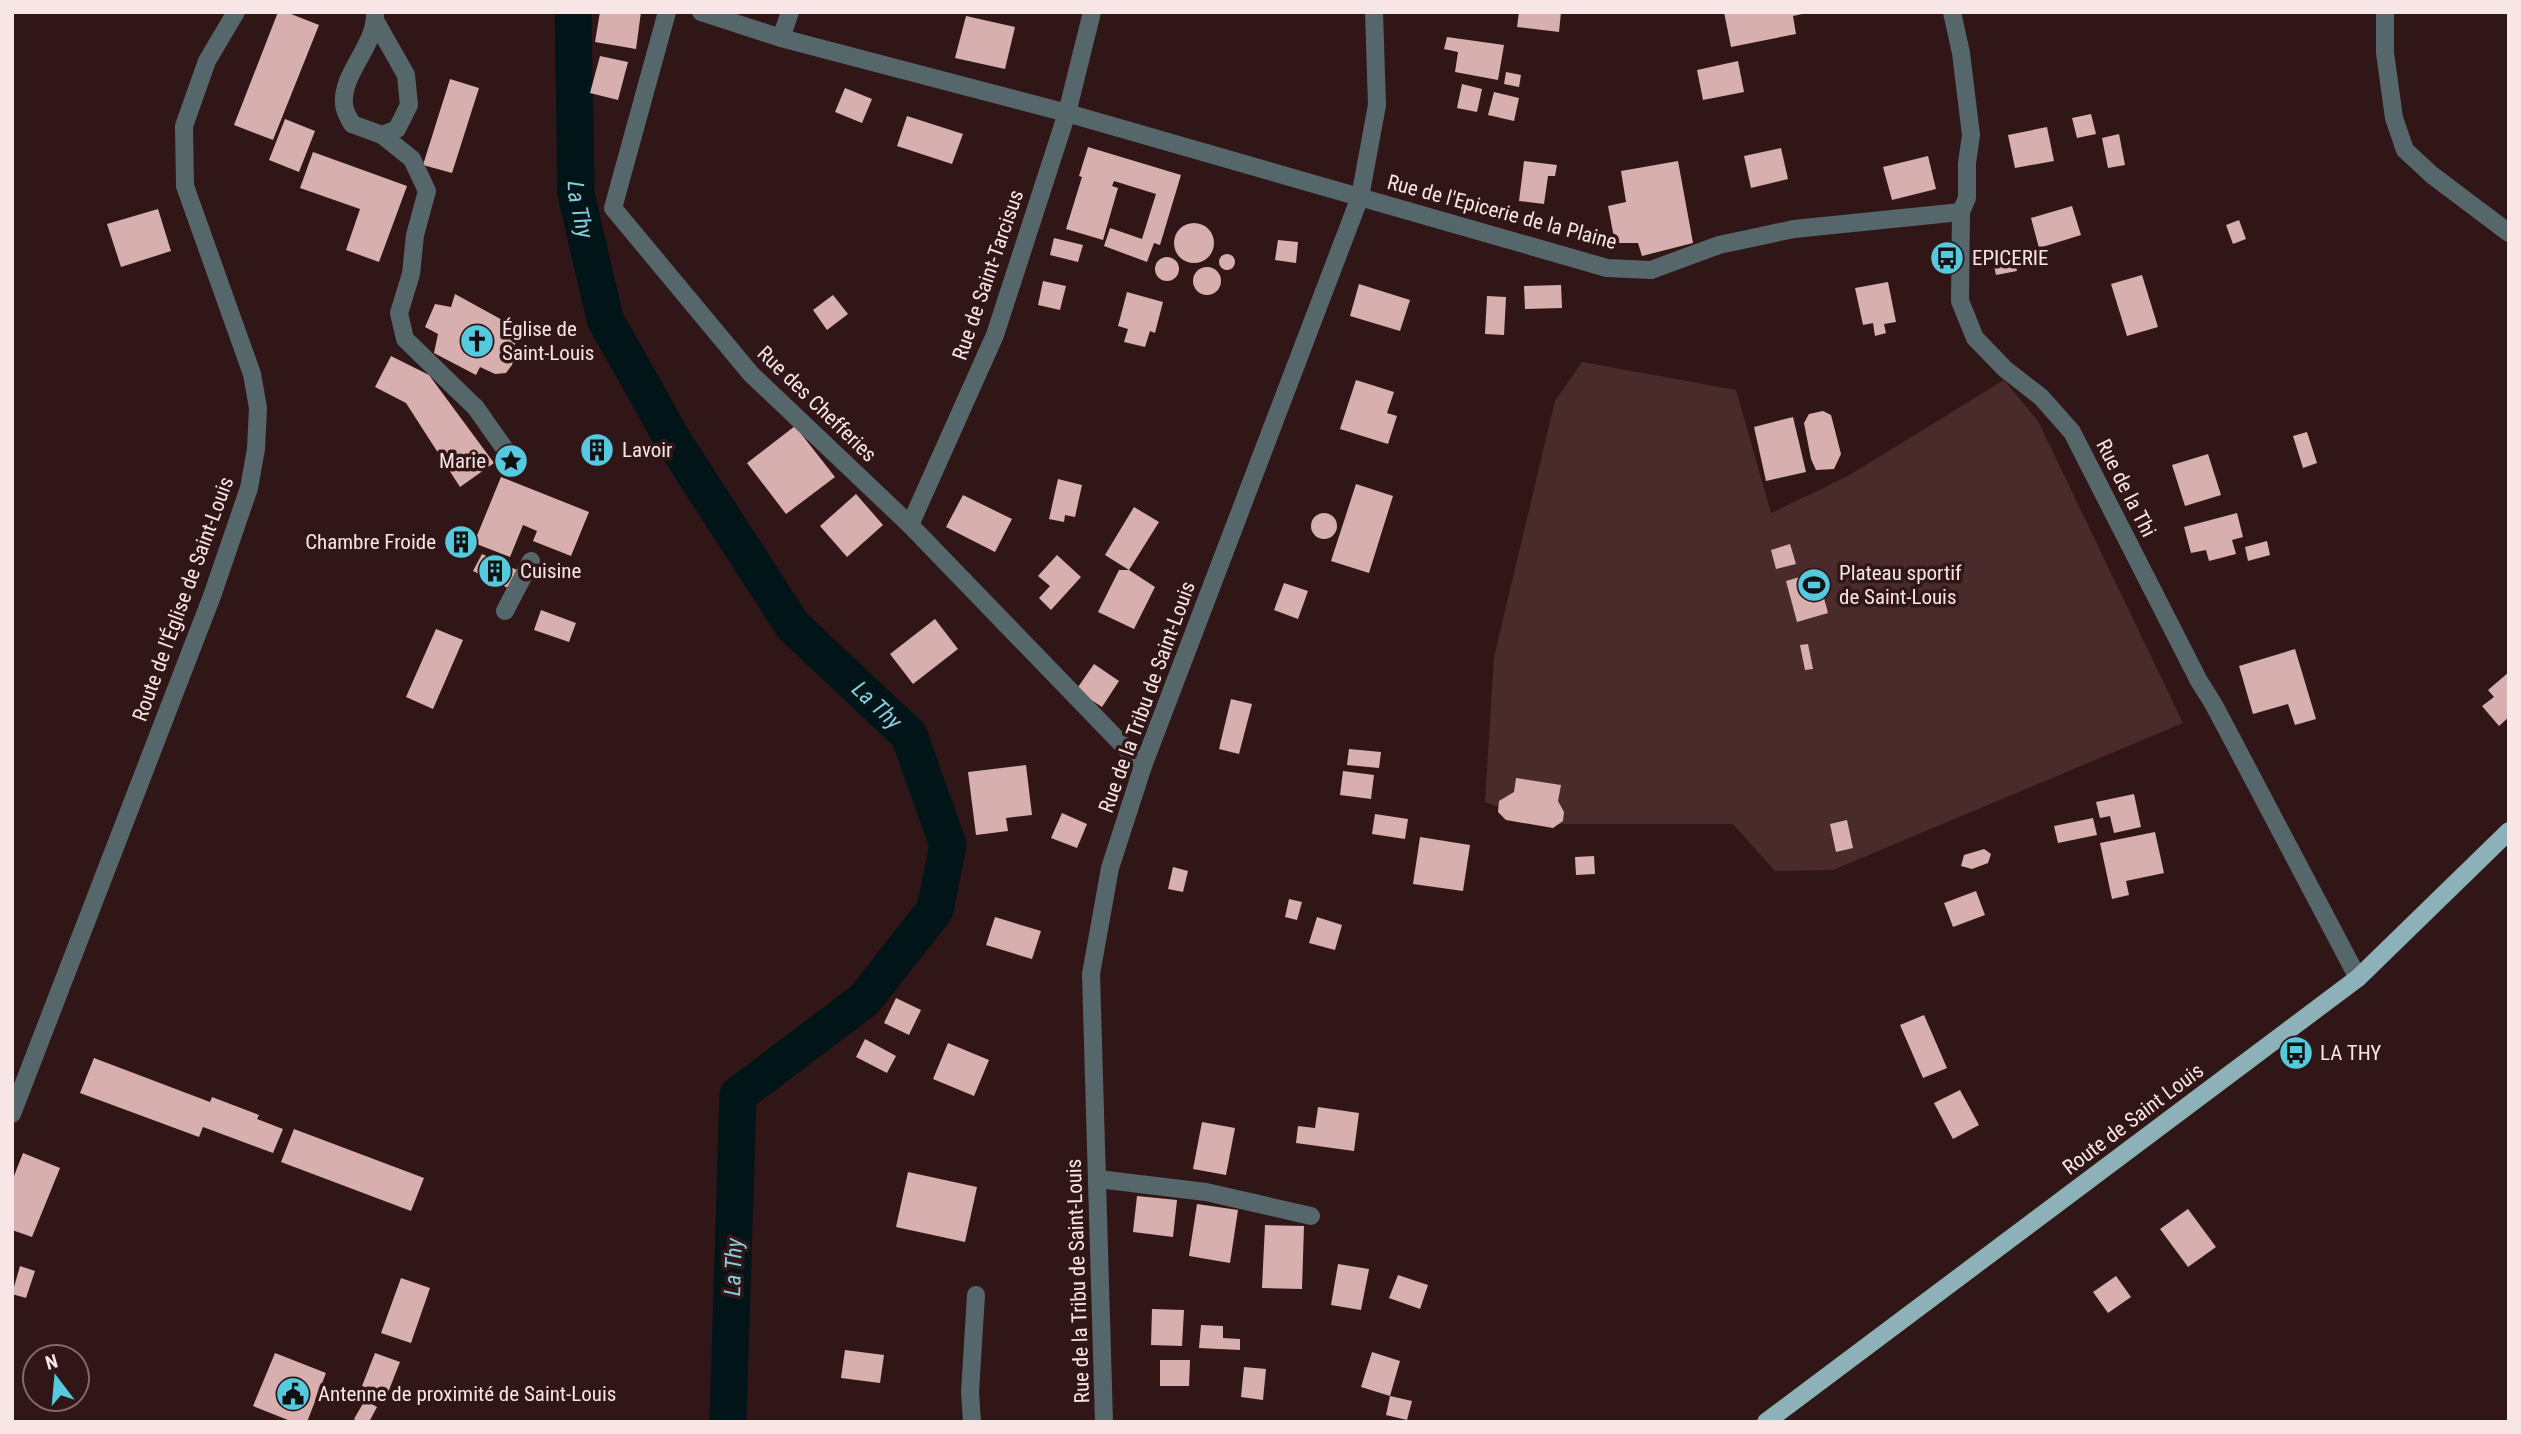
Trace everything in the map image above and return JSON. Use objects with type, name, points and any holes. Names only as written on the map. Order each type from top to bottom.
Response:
[{"type":"main road","name":"Route de Saint Louis","points":[[1766,1422],[2358,978],[2509,831]]},
{"type":"street","name":"Route de l'Église de Saint-Louis","points":[[12,1114],[212,596],[257,449],[258,408],[252,374],[186,186],[184,126],[207,61],[236,12]]},
{"type":"street","name":"Rue des Chefferies","points":[[667,12],[613,208],[751,374],[910,525],[1143,766]]},
{"type":"street","points":[[701,12],[781,38],[1067,113],[1360,197]]},
{"type":"street","points":[[781,38],[790,12]]},
{"type":"street","name":"Rue de Saint-Tarcisus","points":[[910,525],[995,335],[1067,113],[1092,12]]},
{"type":"street","name":"Rue de la Tribu de Saint-Louis","points":[[1104,1422],[1091,974],[1110,868],[1143,766],[1360,197],[1377,104],[1374,12]]},
{"type":"street","name":"Rue de la Thi","points":[[1952,12],[1961,53],[1971,135],[1967,163],[1967,198],[1961,212],[1960,301],[1975,338],[2005,369],[2041,397],[2072,432],[2199,681],[2358,978]]},
{"type":"street","points":[[2385,12],[2385,53],[2390,92],[2394,118],[2405,150],[2432,175],[2509,233]]},
{"type":"street","points":[[376,17],[405,75],[409,106],[397,128],[382,135]]},
{"type":"street","points":[[376,17],[359,63],[344,89],[344,107],[352,124],[382,135],[412,159],[426,191],[415,235],[411,274],[400,313],[405,339],[476,408],[514,462]]},
{"type":"street","name":"Rue de l'Epicerie de la Plaine","points":[[1360,197],[1607,268],[1651,270],[1718,245],[1794,229],[1961,212]]},
{"type":"street","points":[[505,611],[531,561]]},
{"type":"street","points":[[1098,1179],[1206,1192],[1311,1216]]},
{"type":"street","points":[[972,1422],[970,1392],[976,1295]]},
{"type":"shaded area","name":"Plateau sportif de Saint-Louis","points":[[1582,362],[1736,390],[1771,513],[1848,476],[2004,380],[2038,421],[2183,723],[1833,870],[1775,871],[1733,824],[1548,824],[1485,802],[1494,657],[1555,401]]},
{"type":"building","points":[[278,12],[286,12],[319,25],[273,140],[234,125]]},
{"type":"building","points":[[600,12],[641,12],[636,49],[595,42]]},
{"type":"building","points":[[1519,12],[1561,12],[1559,32],[1517,27]]},
{"type":"building","points":[[1724,12],[1807,13],[1793,16],[1796,34],[1731,47]]},
{"type":"building","points":[[966,16],[1015,27],[1005,69],[955,58]]},
{"type":"building","points":[[1447,37],[1504,45],[1498,80],[1455,72],[1458,52],[1444,49]]},
{"type":"building","points":[[600,56],[628,62],[618,100],[590,93]]},
{"type":"building","points":[[1738,61],[1744,92],[1703,100],[1697,70]]},
{"type":"building","points":[[1506,72],[1521,75],[1519,87],[1504,84]]},
{"type":"building","points":[[450,79],[479,88],[452,173],[423,165]]},
{"type":"building","points":[[1462,84],[1482,89],[1477,112],[1457,108]]},
{"type":"building","points":[[845,88],[872,99],[862,123],[835,112]]},
{"type":"building","points":[[1494,92],[1519,98],[1514,121],[1488,115]]},
{"type":"building","points":[[2091,114],[2096,134],[2077,138],[2072,118]]},
{"type":"building","points":[[907,116],[963,134],[952,164],[897,146]]},
{"type":"building","points":[[285,119],[315,131],[299,172],[269,160]]},
{"type":"building","points":[[2047,127],[2054,161],[2015,168],[2008,135]]},
{"type":"building","points":[[2119,134],[2125,165],[2108,168],[2102,138]]},
{"type":"building","points":[[1088,147],[1181,175],[1160,245],[1154,243],[1147,262],[1104,246],[1110,228],[1142,239],[1156,194],[1114,181],[1112,186],[1118,188],[1103,240],[1066,229]]},
{"type":"building","points":[[1781,148],[1788,179],[1751,188],[1744,156]]},
{"type":"building","points":[[313,152],[407,186],[379,262],[346,250],[360,209],[300,188]]},
{"type":"building","points":[[1928,156],[1936,189],[1892,200],[1883,167]]},
{"type":"building","points":[[1524,161],[1557,165],[1555,176],[1548,176],[1544,204],[1519,201]]},
{"type":"building","points":[[1678,161],[1693,243],[1642,256],[1638,243],[1615,243],[1608,206],[1626,202],[1621,171]]},
{"type":"building","points":[[2072,206],[2081,235],[2039,248],[2031,218]]},
{"type":"building","points":[[158,209],[171,251],[121,267],[107,224]]},
{"type":"building","points":[[2239,220],[2246,239],[2233,244],[2226,225]]},
{"type":"building","points":[[1194,223],[1208,229],[1214,243],[1208,257],[1194,263],[1180,257],[1174,243],[1180,229]]},
{"type":"building","points":[[1054,238],[1083,245],[1078,262],[1050,255]]},
{"type":"building","points":[[1278,240],[1298,242],[1296,263],[1275,260]]},
{"type":"building","points":[[2012,248],[2017,271],[1996,275],[1991,252]]},
{"type":"building","points":[[1224,254],[1230,254],[1235,262],[1233,268],[1224,270],[1219,265],[1219,259]]},
{"type":"building","points":[[1167,257],[1178,264],[1179,269],[1172,280],[1167,281],[1156,274],[1155,269],[1162,258]]},
{"type":"building","points":[[1207,267],[1217,271],[1221,281],[1217,291],[1207,295],[1197,291],[1193,281],[1197,271]]},
{"type":"building","points":[[2142,275],[2158,327],[2127,336],[2111,284]]},
{"type":"building","points":[[1043,281],[1066,286],[1060,310],[1038,305]]},
{"type":"building","points":[[1888,282],[1896,322],[1884,324],[1886,333],[1875,336],[1873,323],[1863,325],[1855,288]]},
{"type":"building","points":[[1359,284],[1410,300],[1400,331],[1350,316]]},
{"type":"building","points":[[1561,285],[1562,308],[1525,309],[1524,286]]},
{"type":"building","points":[[1127,292],[1163,302],[1155,333],[1150,331],[1145,347],[1124,342],[1128,329],[1118,326]]},
{"type":"building","name":"Église de Saint-Louis","points":[[455,294],[522,331],[513,348],[512,365],[506,373],[495,374],[480,367],[476,375],[434,353],[438,334],[425,327],[435,304],[451,307]]},
{"type":"building","points":[[833,295],[848,314],[827,330],[813,310]]},
{"type":"building","points":[[1487,296],[1506,297],[1504,335],[1485,334]]},
{"type":"building","points":[[391,356],[429,375],[494,463],[460,487],[406,403],[375,387]]},
{"type":"building","points":[[1356,380],[1394,392],[1387,413],[1397,416],[1388,444],[1340,429]]},
{"type":"building","points":[[1823,411],[1831,415],[1841,454],[1834,469],[1816,470],[1811,459],[1804,423],[1809,414]]},
{"type":"building","points":[[1793,417],[1806,472],[1766,481],[1754,427]]},
{"type":"building","points":[[795,426],[835,477],[786,514],[747,463]]},
{"type":"building","points":[[2307,432],[2317,463],[2303,468],[2293,436]]},
{"type":"building","name":"Lavoir","points":[[595,444],[604,449],[600,456],[591,451]]},
{"type":"building","points":[[2208,454],[2221,495],[2185,506],[2172,465]]},
{"type":"building","points":[[501,477],[589,512],[571,556],[533,541],[537,531],[523,525],[510,557],[474,543]]},
{"type":"building","points":[[1058,479],[1082,485],[1075,517],[1065,515],[1064,522],[1049,519]]},
{"type":"building","points":[[1356,484],[1393,496],[1369,573],[1331,561]]},
{"type":"building","points":[[856,494],[883,525],[847,557],[820,526]]},
{"type":"building","points":[[963,495],[1012,519],[995,552],[946,527]]},
{"type":"building","points":[[1134,507],[1159,522],[1129,570],[1105,555]]},
{"type":"building","points":[[1324,513],[1333,517],[1337,526],[1333,535],[1324,539],[1315,535],[1311,526],[1315,517]]},
{"type":"building","points":[[2237,513],[2243,537],[2232,540],[2236,554],[2209,561],[2206,550],[2191,553],[2184,527]]},
{"type":"building","name":"Chambre Froide","points":[[457,528],[473,535],[464,556],[448,549]]},
{"type":"building","points":[[2267,541],[2270,555],[2248,561],[2245,547]]},
{"type":"building","points":[[1790,544],[1796,564],[1776,569],[1771,550]]},
{"type":"building","name":"Cuisine","points":[[482,554],[517,570],[508,588],[473,571]]},
{"type":"building","points":[[1057,555],[1081,577],[1051,610],[1039,598],[1050,586],[1038,576]]},
{"type":"building","points":[[1119,570],[1129,570],[1155,587],[1134,629],[1098,612]]},
{"type":"building","points":[[1817,572],[1828,613],[1797,622],[1786,581]]},
{"type":"building","points":[[1284,583],[1308,591],[1298,619],[1274,610]]},
{"type":"building","points":[[541,610],[576,623],[569,642],[534,630]]},
{"type":"building","points":[[935,619],[958,649],[913,684],[890,654]]},
{"type":"building","points":[[436,629],[463,640],[433,709],[406,697]]},
{"type":"building","points":[[1808,644],[1813,669],[1805,670],[1800,645]]},
{"type":"building","points":[[2295,649],[2316,719],[2295,725],[2288,704],[2253,714],[2239,666]]},
{"type":"building","points":[[1094,664],[1119,681],[1102,707],[1076,690]]},
{"type":"building","points":[[2509,672],[2509,717],[2499,726],[2482,706],[2494,697],[2488,690]]},
{"type":"building","points":[[1231,699],[1252,704],[1239,754],[1219,749]]},
{"type":"building","points":[[1349,749],[1381,752],[1379,768],[1347,765]]},
{"type":"building","points":[[1026,765],[1032,815],[1006,818],[1008,831],[976,835],[968,772]]},
{"type":"building","points":[[1343,771],[1374,775],[1371,799],[1340,795]]},
{"type":"building","points":[[1516,778],[1561,785],[1558,801],[1564,812],[1563,821],[1553,828],[1506,820],[1498,812],[1499,801],[1514,792]]},
{"type":"building","points":[[2134,794],[2141,827],[2114,833],[2110,816],[2100,818],[2096,802]]},
{"type":"building","points":[[1062,813],[1087,824],[1077,848],[1051,838]]},
{"type":"building","points":[[1375,814],[1408,819],[1405,839],[1372,834]]},
{"type":"building","points":[[2093,818],[2097,835],[2058,843],[2054,826]]},
{"type":"building","points":[[1847,820],[1853,848],[1836,852],[1830,824]]},
{"type":"building","points":[[2155,832],[2164,873],[2126,881],[2129,895],[2112,899],[2100,843]]},
{"type":"building","points":[[1420,837],[1470,845],[1463,891],[1413,884]]},
{"type":"building","points":[[1984,849],[1991,854],[1988,863],[1972,869],[1961,866],[1964,855]]},
{"type":"building","points":[[1594,856],[1595,874],[1576,875],[1575,857]]},
{"type":"building","points":[[1173,867],[1188,871],[1183,892],[1168,889]]},
{"type":"building","points":[[1976,891],[1985,915],[1953,927],[1944,903]]},
{"type":"building","points":[[1289,899],[1302,902],[1297,920],[1285,917]]},
{"type":"building","points":[[995,917],[1041,931],[1032,959],[986,945]]},
{"type":"building","points":[[1317,917],[1342,925],[1335,950],[1309,943]]},
{"type":"building","points":[[896,998],[921,1010],[909,1035],[884,1023]]},
{"type":"building","points":[[1924,1015],[1947,1068],[1923,1078],[1900,1025]]},
{"type":"building","points":[[865,1039],[896,1056],[887,1073],[856,1057]]},
{"type":"building","points":[[948,1043],[989,1060],[974,1096],[933,1079]]},
{"type":"building","points":[[94,1058],[210,1102],[212,1097],[259,1115],[257,1119],[283,1129],[273,1153],[203,1127],[199,1137],[80,1093]]},
{"type":"building","points":[[1960,1090],[1979,1125],[1953,1139],[1934,1103]]},
{"type":"building","points":[[1318,1107],[1359,1113],[1354,1151],[1296,1143],[1298,1126],[1315,1128]]},
{"type":"building","points":[[1202,1122],[1235,1128],[1226,1175],[1193,1169]]},
{"type":"building","points":[[294,1129],[424,1178],[411,1211],[281,1162]]},
{"type":"building","points":[[23,1153],[60,1168],[32,1237],[12,1230],[12,1181]]},
{"type":"building","points":[[908,1172],[977,1187],[965,1242],[896,1227]]},
{"type":"building","points":[[1137,1196],[1177,1200],[1173,1237],[1133,1232]]},
{"type":"building","points":[[1197,1204],[1238,1210],[1230,1263],[1189,1256]]},
{"type":"building","points":[[2188,1209],[2216,1247],[2188,1267],[2160,1229]]},
{"type":"building","points":[[1265,1225],[1304,1226],[1302,1289],[1262,1288]]},
{"type":"building","points":[[1338,1264],[1369,1269],[1361,1310],[1331,1305]]},
{"type":"building","points":[[20,1266],[35,1271],[26,1298],[12,1294]]},
{"type":"building","points":[[1398,1275],[1428,1285],[1420,1309],[1389,1298]]},
{"type":"building","points":[[2116,1276],[2131,1297],[2108,1313],[2093,1292]]},
{"type":"building","points":[[401,1278],[430,1288],[411,1343],[381,1333]]},
{"type":"building","points":[[1152,1309],[1184,1310],[1182,1346],[1151,1345]]},
{"type":"building","points":[[1201,1325],[1223,1326],[1223,1338],[1240,1339],[1240,1350],[1199,1348]]},
{"type":"building","points":[[845,1350],[884,1355],[880,1383],[841,1378]]},
{"type":"building","points":[[1372,1352],[1400,1361],[1390,1396],[1361,1387]]},
{"type":"building","points":[[275,1353],[326,1373],[307,1422],[293,1422],[253,1406]]},
{"type":"building","points":[[375,1353],[400,1362],[387,1395],[362,1386]]},
{"type":"building","points":[[1160,1360],[1190,1360],[1189,1386],[1160,1386]]},
{"type":"building","points":[[1244,1367],[1266,1369],[1263,1400],[1241,1397]]},
{"type":"building","points":[[1390,1396],[1412,1401],[1407,1420],[1386,1415]]},
{"type":"building","points":[[365,1400],[377,1407],[369,1422],[358,1422],[354,1419]]},
{"type":"waterway","name":"La Thy","points":[[573,12],[576,194],[605,319],[674,442],[793,626],[909,735],[948,845],[935,910],[864,1000],[738,1095],[728,1422]]},
{"type":"place","name":"EPICERIE","points":[[1947,258]]},
{"type":"place","name":"Église de Saint-Louis","points":[[477,341]]},
{"type":"place","name":"Lavoir","points":[[597,450]]},
{"type":"place","name":"Marie","points":[[511,461]]},
{"type":"place","name":"Chambre Froide","points":[[461,542]]},
{"type":"place","name":"Cuisine","points":[[495,571]]},
{"type":"place","name":"Plateau sportif de Saint-Louis","points":[[1814,585]]},
{"type":"place","name":"LA THY","points":[[2296,1053]]},
{"type":"place","name":"Antenne de proximité de Saint-Louis","points":[[293,1394]]}]
